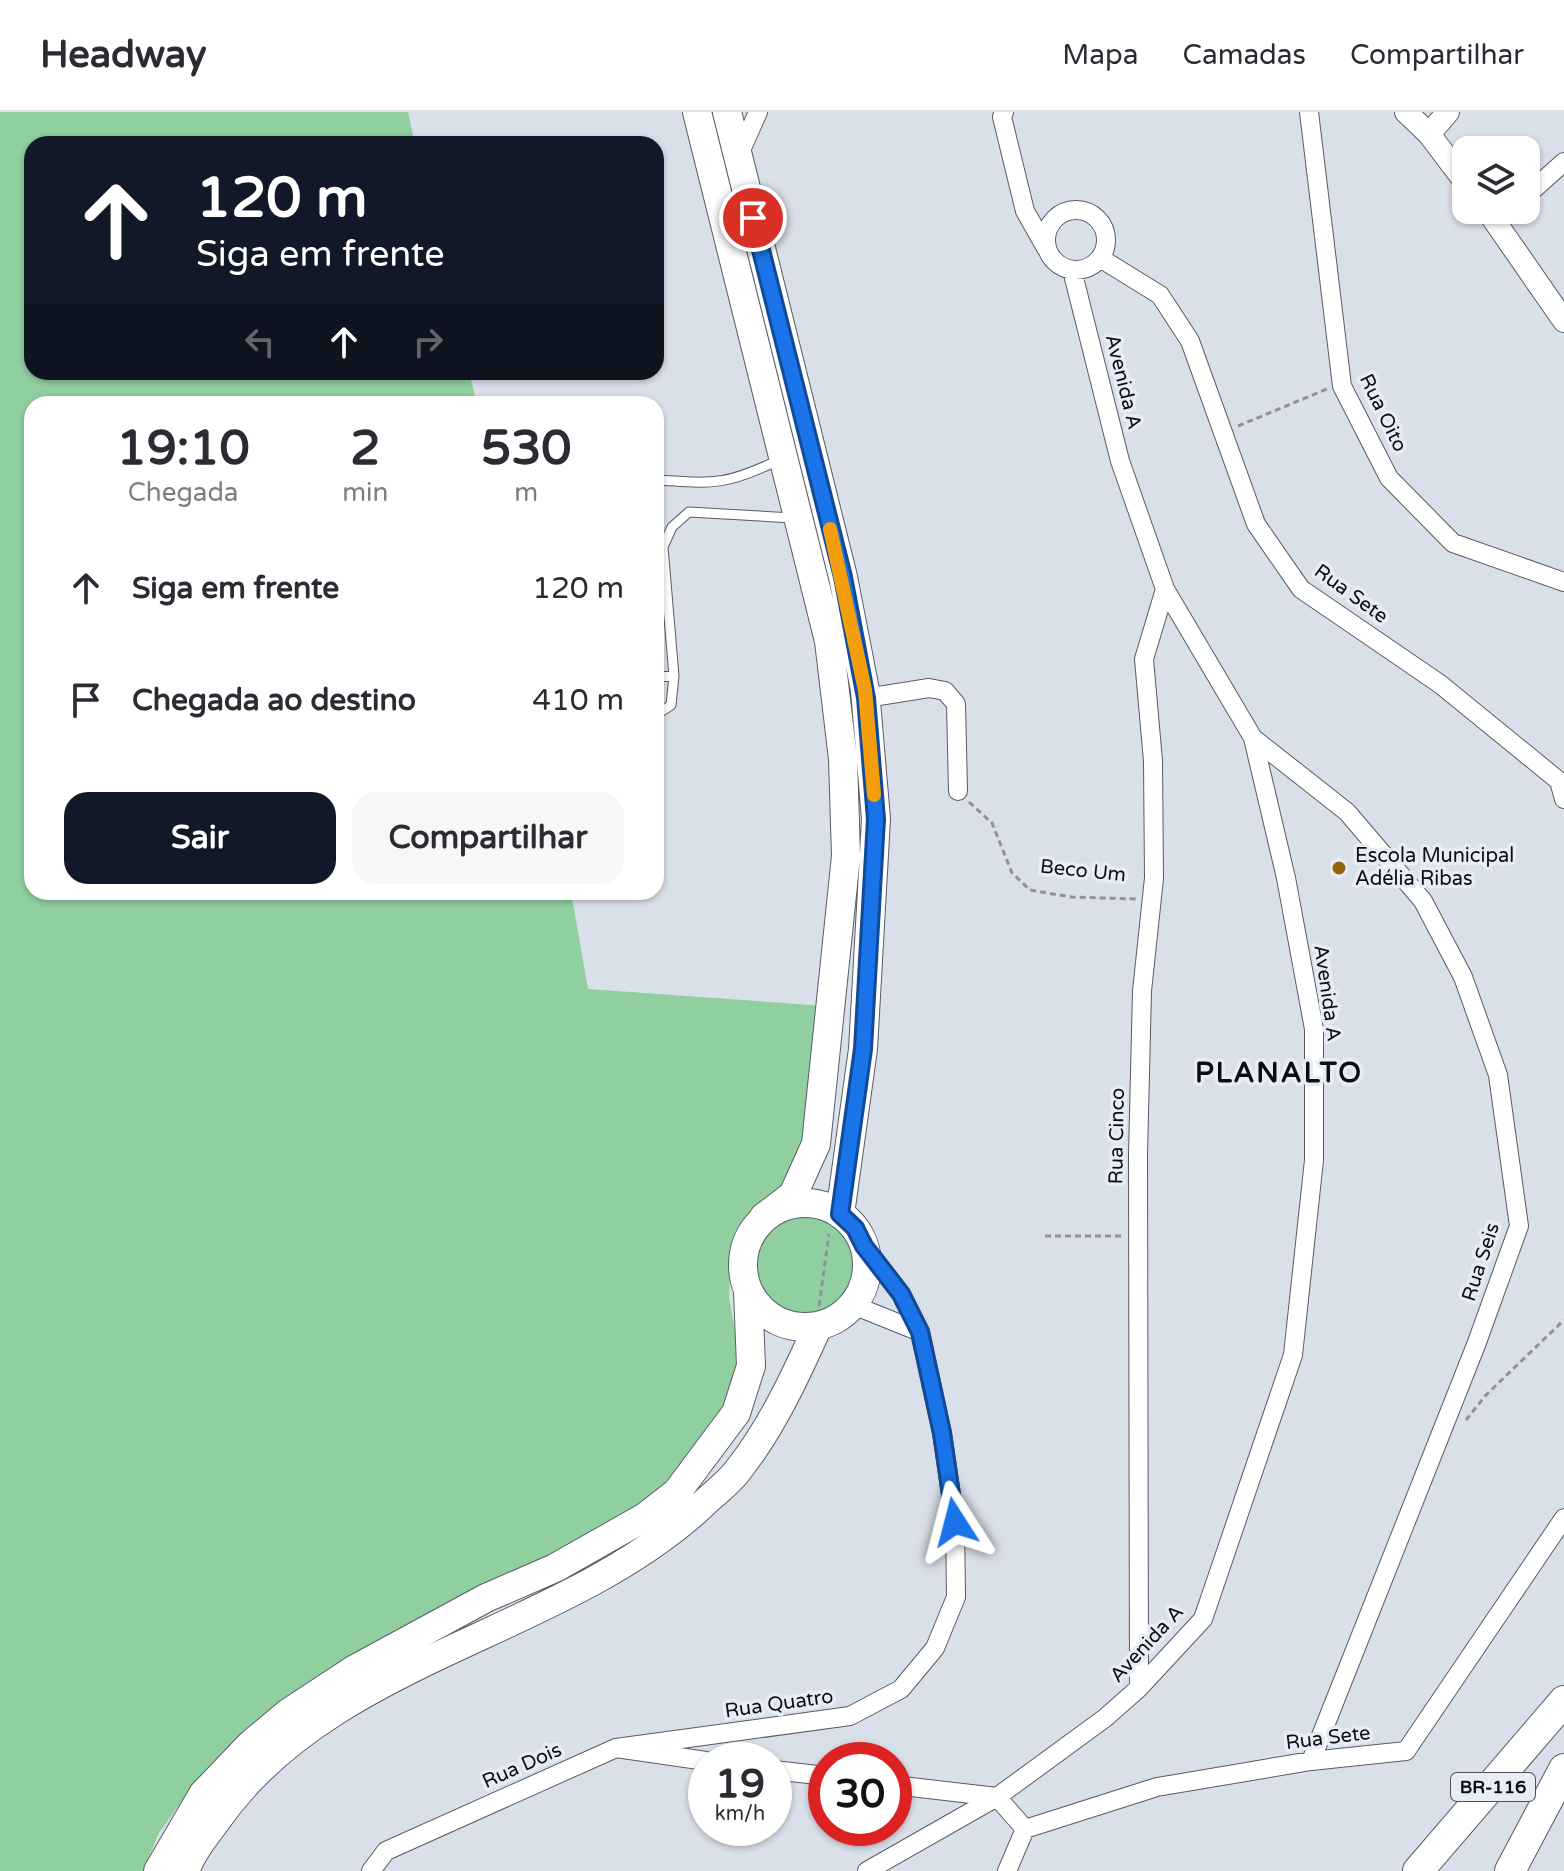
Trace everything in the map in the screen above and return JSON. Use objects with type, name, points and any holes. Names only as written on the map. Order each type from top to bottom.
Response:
[{"type":"highway","name":"BR-116","points":[[1418,1871],[1564,1701]]},
{"type":"highway","name":"BR-116","points":[[1510,1871],[1564,1769]]},
{"type":"main road","points":[[158,1871],[203,1794],[251,1744],[288,1713],[355,1669],[486,1598],[555,1568],[645,1517],[677,1492],[736,1413],[751,1366],[743,1252],[751,1233],[764,1217],[793,1195],[816,1144],[846,856],[843,759],[829,641],[697,112]]},
{"type":"main road","points":[[727,112],[843,577],[866,698],[876,819],[863,1049],[836,1211]]},
{"type":"main road","points":[[748,1292],[760,1309],[777,1321],[798,1327],[815,1326],[837,1319],[853,1305],[865,1277],[864,1246],[855,1228],[836,1211],[815,1203],[797,1203],[764,1217]]},
{"type":"main road","points":[[185,1871],[237,1791],[294,1739],[400,1675],[599,1577],[644,1552],[680,1525],[739,1471],[795,1377],[815,1326]]},
{"type":"street","points":[[738,157],[758,112]]},
{"type":"street","points":[[1004,112],[1002,117],[1025,211],[1046,248],[1056,263],[1072,270],[1088,268],[1100,258],[1105,248],[1103,229],[1098,220],[1081,210],[1061,214],[1048,228],[1046,248]]},
{"type":"street","name":"Rua Oito","points":[[1309,112],[1341,383],[1389,478],[1453,543],[1564,582]]},
{"type":"street","points":[[1406,112],[1429,134],[1452,164]]},
{"type":"street","points":[[1429,134],[1448,112]]},
{"type":"street","points":[[1540,183],[1564,162]]},
{"type":"street","points":[[1504,224],[1564,321]]},
{"type":"street","name":"Rua Sete","points":[[1100,258],[1160,295],[1190,341],[1220,433],[1256,524],[1301,589],[1440,684],[1559,781],[1564,799]]},
{"type":"street","name":"Avenida A","points":[[867,1871],[997,1797],[1105,1718],[1139,1688],[1203,1619],[1293,1355],[1314,1160],[1314,1029],[1286,878],[1253,738],[1165,589],[1120,461],[1072,270]]},
{"type":"street","name":"Rua Cinco","points":[[1139,1688],[1138,1236],[1142,991],[1152,899],[1153,761],[1144,659],[1165,589]]},
{"type":"street","points":[[866,698],[929,688],[945,691],[956,704],[958,791]]},
{"type":"street","name":"Rua Seis","points":[[1253,738],[1347,812],[1423,901],[1463,977],[1498,1075],[1519,1226],[1476,1345],[1311,1761]]},
{"type":"street","name":"Rua Quatro","points":[[616,1748],[850,1716],[901,1689],[935,1648],[956,1597],[955,1522],[942,1433],[920,1332],[901,1294],[864,1246]]},
{"type":"street","points":[[853,1305],[920,1332]]},
{"type":"street","name":"Rua Sete","points":[[1025,1829],[1157,1787],[1311,1761],[1406,1751],[1564,1518]]},
{"type":"street","points":[[616,1748],[688,1758]]},
{"type":"street","name":"Rua Dois","points":[[371,1871],[386,1851],[616,1748]]},
{"type":"street","points":[[912,1787],[997,1797],[1025,1829],[1007,1871]]},
{"type":"lane","points":[[664,481],[710,484],[739,479],[784,457]]},
{"type":"lane","points":[[664,545],[672,527],[689,512],[799,518]]},
{"type":"lane","points":[[664,559],[674,676],[671,705],[664,710]]},
{"type":"lane","points":[[664,677],[674,676]]},
{"type":"path","points":[[1220,433],[1341,383]]},
{"type":"path","name":"Beco Um","points":[[958,791],[992,823],[1012,873],[1030,890],[1071,897],[1152,899]]},
{"type":"path","points":[[815,1326],[836,1211]]},
{"type":"path","points":[[1045,1236],[1138,1236]]},
{"type":"path","points":[[1486,1395],[1564,1320]]},
{"type":"green space","points":[[0,112],[408,112],[413,136],[24,136],[24,380],[471,380],[475,396],[24,396],[24,900],[572,900],[588,989],[825,1006],[807,1154],[771,1206],[744,1229],[731,1259],[729,1297],[742,1370],[733,1408],[681,1481],[245,1729],[188,1792],[159,1833],[143,1871],[0,1871]]},
{"type":"green space","points":[[802,1214],[822,1218],[839,1229],[850,1246],[854,1266],[850,1286],[839,1303],[822,1314],[802,1318],[782,1314],[765,1303],[754,1286],[750,1266],[754,1246],[765,1229],[782,1218]]},
{"type":"slow traffic","points":[[830,529],[843,577],[865,690],[874,795]]},
{"type":"place","name":"Escola Municipal Adélia Ribas","points":[[1339,868]]},
{"type":"district","name":"PLANALTO","points":[[1279,1073]]},
{"type":"route","points":[[753,218],[843,577],[866,698],[876,819],[863,1049],[840,1214],[855,1228],[864,1246],[901,1294],[920,1332],[942,1433],[955,1522]]}]
